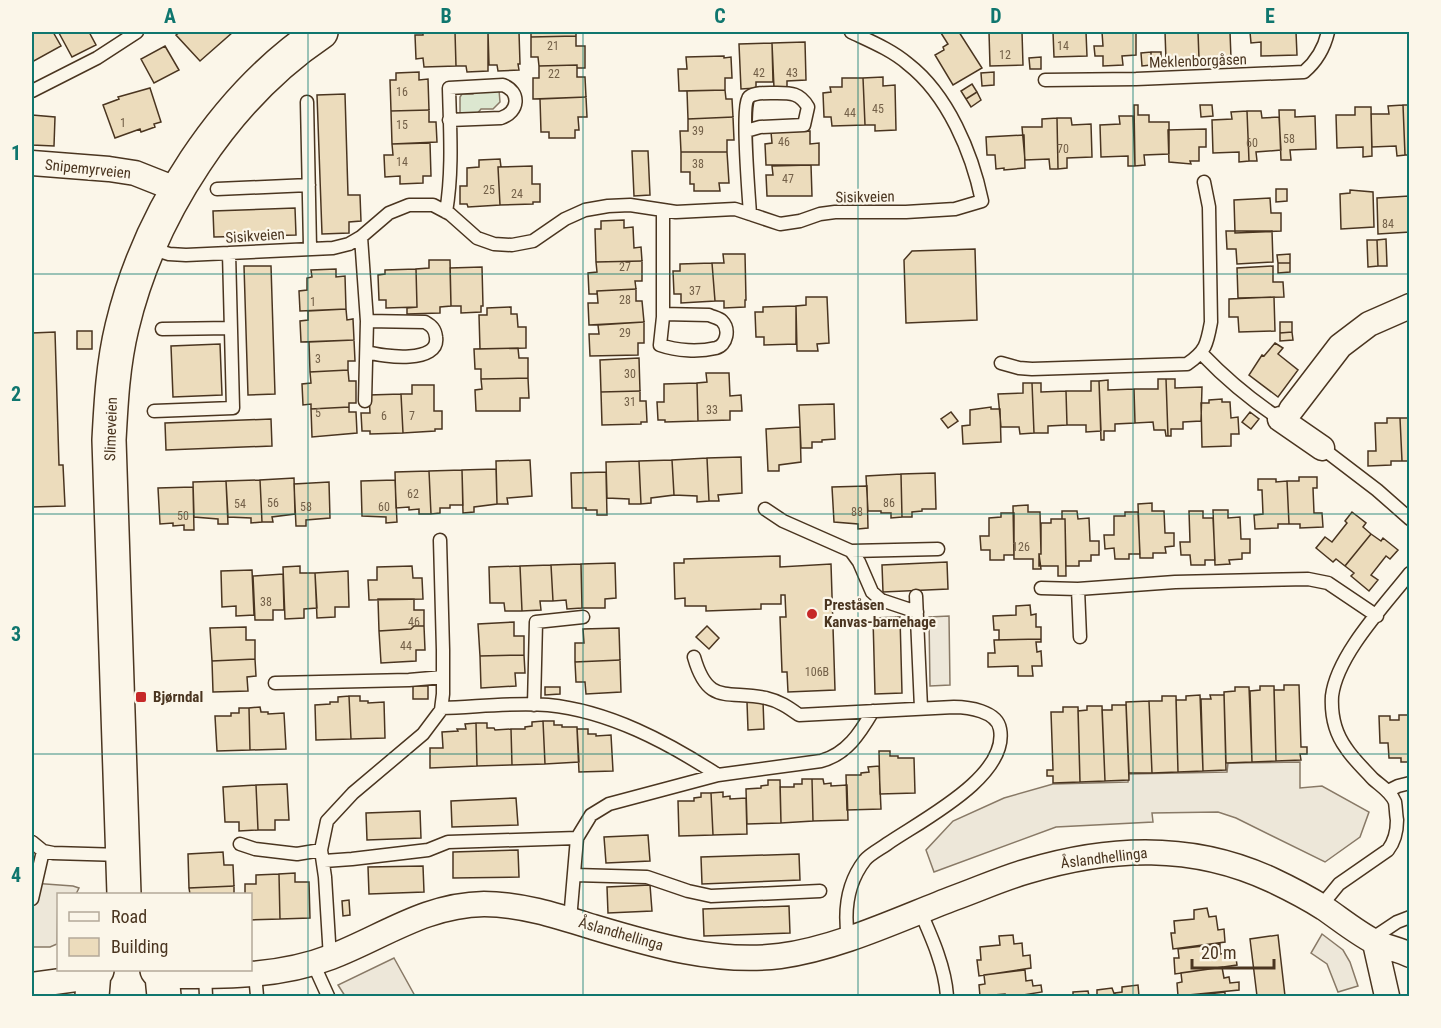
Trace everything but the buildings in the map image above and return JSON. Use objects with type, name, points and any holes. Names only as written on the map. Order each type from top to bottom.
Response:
[{"type":"street","name":"Slimeveien","points":[[124,893],[110,469],[112,385],[121,330],[128,303],[149,248],[178,190],[210,142],[245,98],[286,58],[321,32]]},
{"type":"street","name":"Snipemyrveien","points":[[32,163],[135,173],[178,190]]},
{"type":"street","points":[[1322,448],[1286,415],[1340,346],[1369,324],[1410,306]]},
{"type":"street","name":"Åslandhellinga","points":[[161,981],[205,986],[256,985],[322,960],[416,917],[449,908],[484,904],[516,906],[684,952],[748,958],[778,956],[816,950],[1026,871],[1068,860],[1114,854],[1160,852],[1201,856],[1236,866],[1274,881],[1321,906],[1372,941],[1410,955]]},
{"type":"street","points":[[1372,941],[1387,996]]},
{"type":"street","points":[[32,985],[94,979]]},
{"type":"lane","points":[[32,91],[97,58],[137,32]]},
{"type":"lane","name":"Sisikveien","points":[[149,248],[169,254],[333,248],[350,244],[389,213],[409,205],[433,205],[446,212],[477,238],[494,244],[512,245],[533,241],[565,219],[585,210],[608,206],[652,208],[663,211],[735,209],[780,224],[835,212],[956,209],[982,201],[974,171],[953,120],[941,99],[907,63],[851,32]]},
{"type":"lane","name":"Meklenborgåsen","points":[[1045,80],[1136,79],[1304,72],[1315,63],[1323,50],[1328,32]]},
{"type":"lane","points":[[446,212],[451,174],[449,120],[449,88],[497,84],[507,86],[513,94],[514,110],[509,115],[501,118],[449,120]]},
{"type":"lane","points":[[746,131],[760,127],[804,125],[808,107],[801,96],[794,93],[766,93],[750,96],[745,106],[746,131],[750,214]]},
{"type":"lane","points":[[307,102],[310,248]]},
{"type":"lane","points":[[1001,363],[1032,369],[1187,364],[1202,354],[1211,322],[1209,207],[1204,182]]},
{"type":"lane","points":[[217,189],[309,185]]},
{"type":"lane","points":[[663,211],[663,314],[660,345],[684,350],[716,348],[725,340],[726,328],[722,321],[715,317],[663,314]]},
{"type":"lane","points":[[361,237],[367,321],[365,401]]},
{"type":"lane","points":[[154,411],[233,408],[229,253]]},
{"type":"lane","points":[[367,321],[425,322],[432,326],[436,339],[436,346],[432,352],[426,354],[390,356],[367,351]]},
{"type":"lane","points":[[162,329],[231,328]]},
{"type":"lane","points":[[1202,354],[1226,379],[1286,415]]},
{"type":"lane","points":[[1322,448],[1361,477],[1410,519]]},
{"type":"lane","points":[[765,509],[783,521],[851,551],[938,549]]},
{"type":"lane","points":[[328,996],[322,960],[322,855],[327,821],[354,793],[423,734],[442,708],[440,540]]},
{"type":"lane","points":[[851,551],[859,562],[872,592],[881,600],[917,612]]},
{"type":"lane","points":[[1321,906],[1339,884],[1380,856],[1394,843],[1397,830],[1394,802],[1388,791],[1375,781],[1346,749],[1338,734],[1332,709],[1336,680],[1355,642],[1410,573]]},
{"type":"lane","points":[[1041,588],[1078,589],[1175,582],[1308,579],[1328,583],[1377,616]]},
{"type":"lane","points":[[1078,589],[1080,637]]},
{"type":"lane","points":[[916,596],[921,708]]},
{"type":"lane","points":[[534,705],[536,622],[583,617]]},
{"type":"lane","points":[[694,657],[699,674],[708,686],[719,693],[781,702],[799,715],[966,707],[990,716],[1000,724],[999,747],[984,774],[954,800],[866,859],[849,890],[846,923],[848,938]]},
{"type":"lane","points":[[275,683],[409,681],[443,677]]},
{"type":"lane","points":[[442,708],[534,705],[591,713],[671,747],[718,775]]},
{"type":"lane","points":[[240,844],[255,849],[352,860],[428,850],[448,842],[577,838],[591,815],[609,804],[718,775],[821,762],[833,758],[861,732],[873,711]]},
{"type":"lane","points":[[1388,791],[1410,783]]},
{"type":"lane","name":"Åslandhellinga","points":[[570,920],[577,838]]},
{"type":"lane","points":[[32,842],[44,851],[66,855],[123,855]]},
{"type":"lane","points":[[32,899],[44,851]]},
{"type":"lane","points":[[575,875],[648,877],[688,891],[711,896],[820,891]]},
{"type":"lane","points":[[920,911],[939,959],[947,996]]},
{"type":"lane","points":[[1372,941],[1397,922],[1410,917]]},
{"type":"green space","points":[[499,90],[500,102],[493,109],[481,109],[476,115],[460,114],[462,94]]},
{"type":"shaded area","points":[[949,616],[950,685],[930,686],[929,617]]},
{"type":"shaded area","points":[[1300,762],[1300,788],[1322,786],[1369,812],[1360,837],[1325,862],[1236,818],[1218,812],[1152,813],[1153,822],[1056,827],[934,872],[926,850],[953,821],[1004,798],[1053,784],[1128,782],[1129,774],[1227,772],[1228,763]]},
{"type":"shaded area","points":[[32,883],[79,888],[76,893],[57,893],[57,944],[50,947],[32,947]]},
{"type":"shaded area","points":[[1322,934],[1343,950],[1350,962],[1358,986],[1338,992],[1327,964],[1311,953]]},
{"type":"shaded area","points":[[394,958],[415,996],[345,996],[338,985]]},
{"type":"place","name":"Preståsen Kanvas-barnehage","points":[[812,614]]},
{"type":"place","name":"Bjørndal","points":[[141,697]]}]
